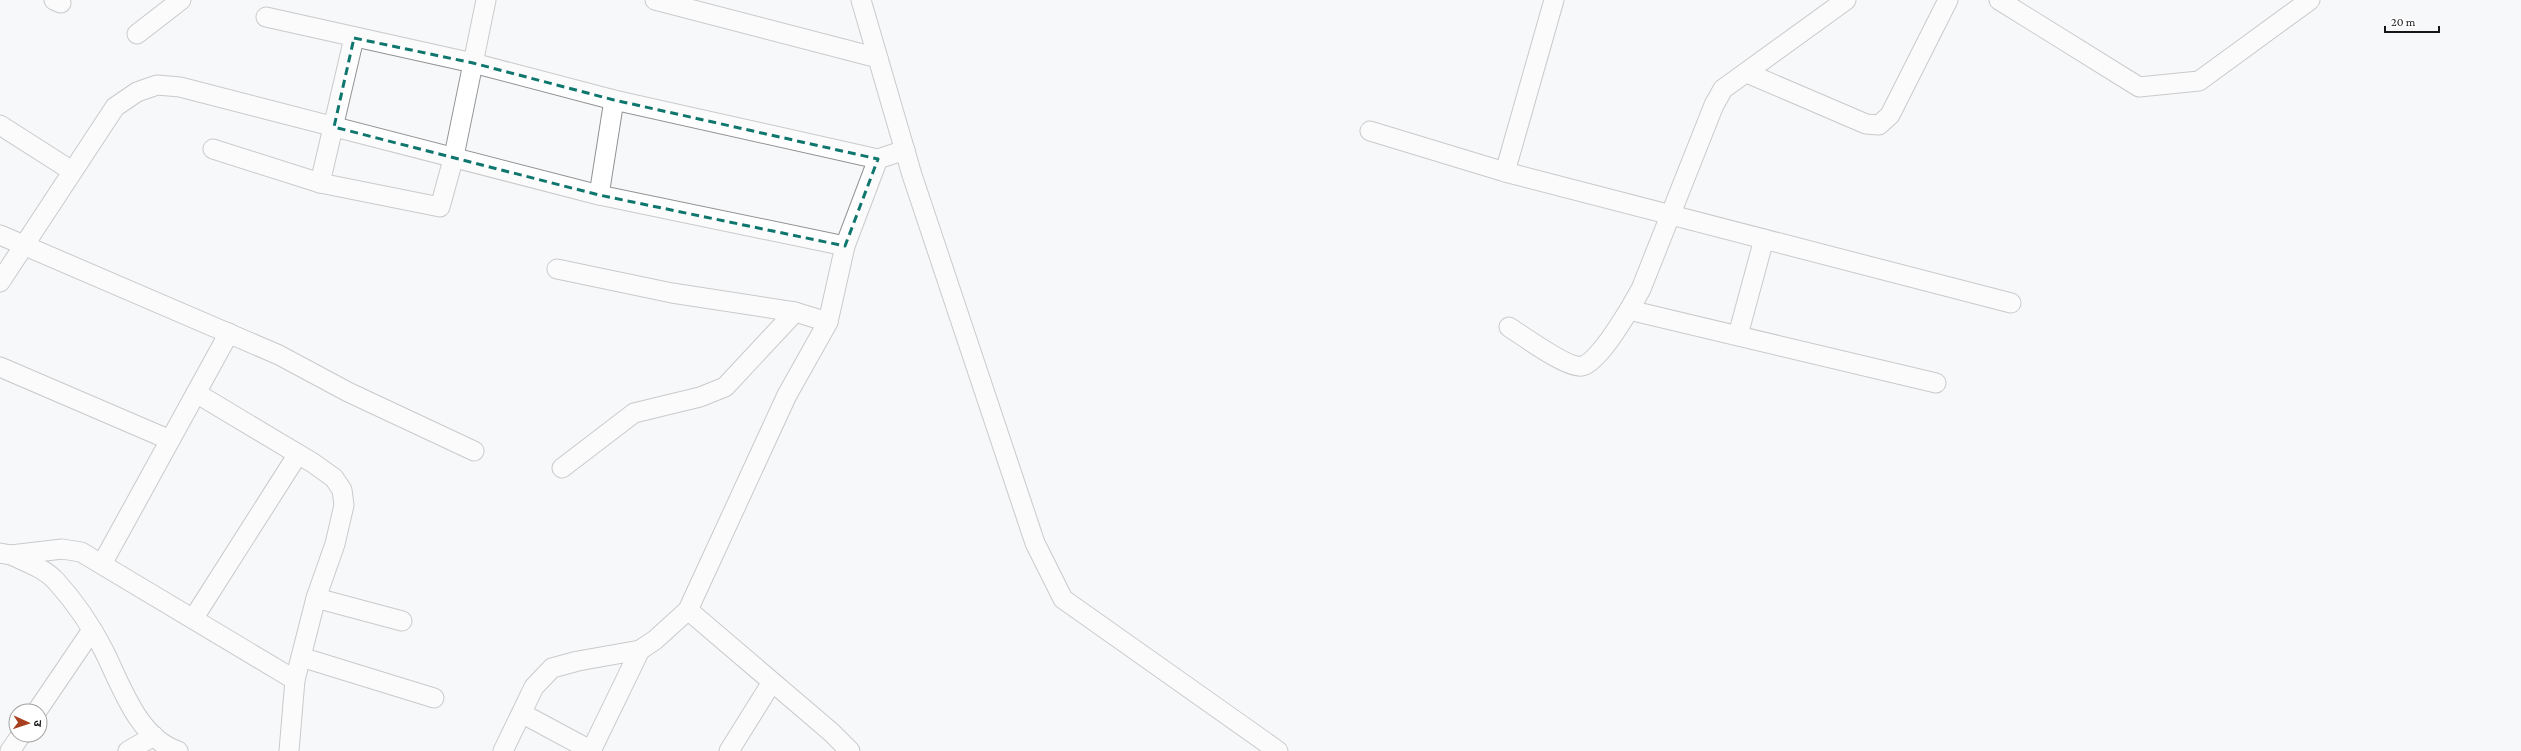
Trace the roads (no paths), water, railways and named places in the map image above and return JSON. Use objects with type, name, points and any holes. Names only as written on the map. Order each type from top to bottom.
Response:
[{"type":"street","points":[[137,34],[181,0]]},
{"type":"street","points":[[213,149],[320,182],[440,208],[454,156],[486,0]]},
{"type":"street","points":[[655,0],[878,58]]},
{"type":"street","points":[[861,0],[905,150],[1035,543],[1063,599],[1278,751]]},
{"type":"street","points":[[1504,172],[1554,0]]},
{"type":"street","points":[[1509,327],[1568,363],[1581,367],[1592,362],[1629,310],[1641,289],[1714,105],[1723,89],[1846,0]]},
{"type":"street","points":[[1747,73],[1866,124],[1879,126],[1890,115],[1948,0]]},
{"type":"street","points":[[1999,0],[2139,87],[2199,81],[2310,0]]},
{"type":"street","points":[[266,17],[354,38],[473,63],[614,100],[878,159],[905,150]]},
{"type":"street","points":[[320,182],[334,128],[354,38]]},
{"type":"street","points":[[0,282],[114,107],[137,92],[157,85],[180,87],[249,103],[334,128],[454,156],[599,195],[845,246]]},
{"type":"street","points":[[599,195],[614,100]]},
{"type":"street","points":[[0,125],[72,171]]},
{"type":"street","points":[[1370,131],[1504,172],[1672,214],[2011,303]]},
{"type":"street","points":[[503,751],[523,714],[534,687],[552,668],[578,661],[640,650],[655,640],[688,610],[788,395],[828,322],[845,246],[878,159]]},
{"type":"street","points":[[0,235],[229,334],[279,354],[348,392],[474,451]]},
{"type":"street","points":[[1738,335],[1764,239]]},
{"type":"street","points":[[556,269],[672,293],[794,312],[828,322]]},
{"type":"street","points":[[1629,310],[1936,383]]},
{"type":"street","points":[[562,468],[634,414],[700,398],[725,387],[794,312]]},
{"type":"street","points":[[102,564],[229,334]]},
{"type":"street","points":[[0,367],[170,440]]},
{"type":"street","points":[[196,393],[298,454],[334,478],[342,490],[344,505],[334,544],[316,598],[295,680],[289,751]]},
{"type":"street","points":[[193,619],[298,454]]},
{"type":"street","points":[[5,554],[62,549],[81,552],[295,680]]},
{"type":"street","points":[[5,554],[43,571],[55,581],[92,630],[140,719],[154,736],[168,748],[178,751]]},
{"type":"street","points":[[316,598],[402,621]]},
{"type":"street","points":[[688,610],[850,751]]},
{"type":"street","points":[[42,703],[92,630]]},
{"type":"street","points":[[523,714],[592,751],[640,650]]},
{"type":"street","points":[[301,657],[434,698]]},
{"type":"street","points":[[729,751],[772,682]]},
{"type":"street","points":[[128,751],[154,736]]}]
